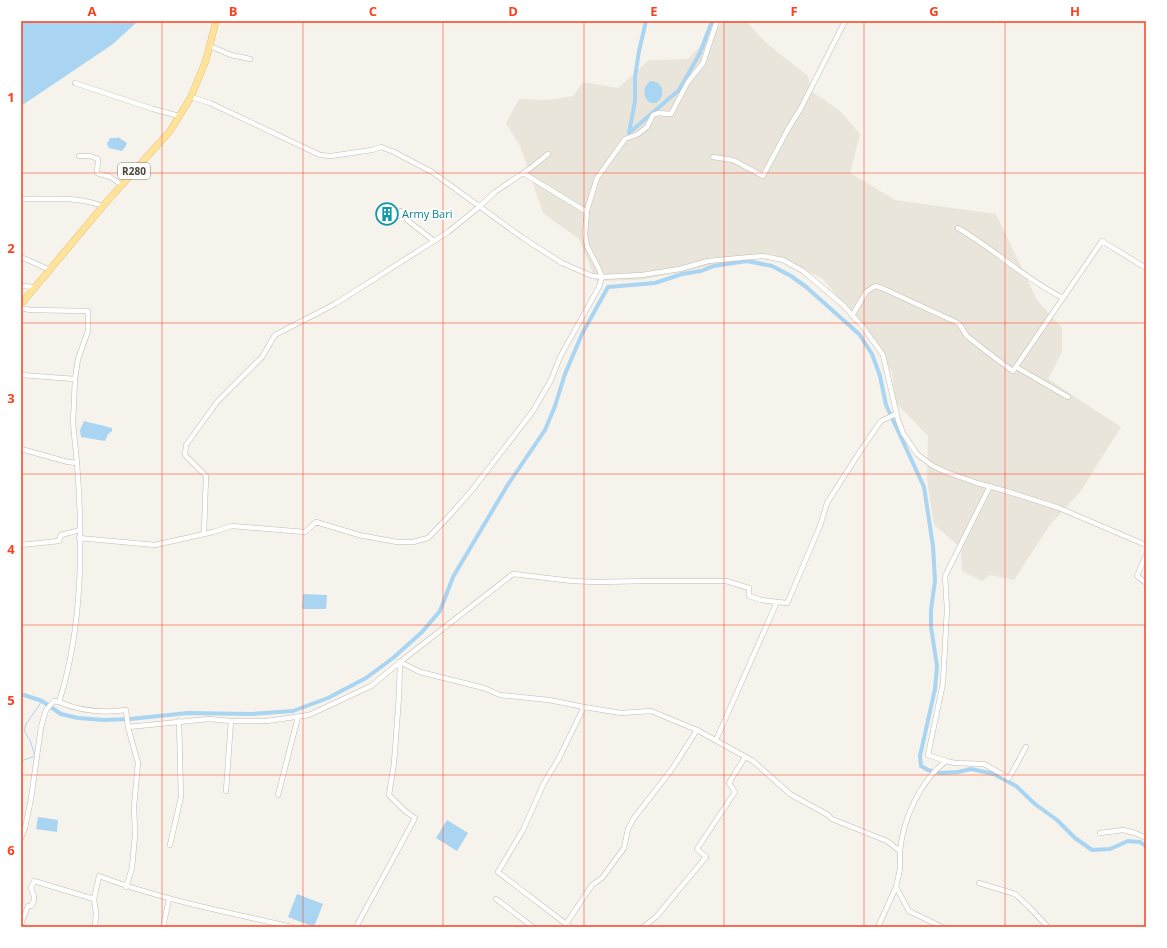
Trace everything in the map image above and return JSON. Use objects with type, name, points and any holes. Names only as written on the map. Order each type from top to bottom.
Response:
[{"type":"main road","name":"R280","points":[[21,304],[103,206],[170,131],[191,97],[206,60],[216,21]]},
{"type":"street","points":[[80,538],[156,545],[232,526],[305,532],[316,522],[359,535],[397,542],[413,542],[428,538],[472,490],[533,411],[551,380],[560,357],[599,287],[602,277],[587,246],[585,234],[587,212],[597,178],[625,139],[638,134],[647,127],[653,115],[658,113],[671,114],[688,82],[703,63],[717,21]]},
{"type":"street","points":[[713,157],[734,160],[763,176],[801,108],[845,21]]},
{"type":"street","points":[[210,46],[250,59]]},
{"type":"street","points":[[75,83],[179,116]]},
{"type":"street","points":[[191,97],[210,103],[320,155],[331,156],[381,147],[394,152],[432,172],[479,207],[562,263],[592,276],[642,275],[680,269],[708,261],[762,256],[783,260],[803,271],[838,301],[863,328],[882,355],[896,414],[903,433],[917,454],[933,466],[946,472],[1059,508],[1146,545]]},
{"type":"street","points":[[204,534],[206,476],[185,455],[186,445],[216,402],[262,357],[275,336],[335,304],[448,232],[495,192],[548,154]]},
{"type":"street","points":[[79,156],[90,156],[98,159],[97,173],[110,177],[122,185]]},
{"type":"street","points":[[523,173],[587,212]]},
{"type":"street","points":[[23,200],[69,198],[93,202],[103,206]]},
{"type":"street","points":[[398,216],[401,211],[409,217],[407,220],[434,241]]},
{"type":"street","points":[[958,228],[1034,281],[1056,295],[1064,297]]},
{"type":"street","points":[[852,316],[866,292],[875,286],[882,288],[962,326],[965,334],[994,358],[1013,371],[1102,241],[1146,268]]},
{"type":"street","points":[[21,257],[50,270]]},
{"type":"street","points":[[21,286],[35,287]]},
{"type":"street","points":[[21,308],[30,310],[88,311],[88,330],[78,359],[75,379],[72,423],[80,507],[78,588],[73,646],[66,682],[57,701],[46,710],[41,728],[32,799],[21,838]]},
{"type":"street","points":[[1016,367],[1068,397]]},
{"type":"street","points":[[21,375],[75,379]]},
{"type":"street","points":[[128,726],[209,719],[267,722],[309,715],[371,686],[513,574],[572,581],[596,582],[726,581],[749,588],[749,596],[761,600],[787,603],[811,547],[827,503],[881,422],[885,418],[896,414]]},
{"type":"street","points":[[21,449],[68,462],[77,463]]},
{"type":"street","points":[[990,486],[945,576],[947,609],[943,683],[928,754],[955,763],[984,764],[1009,778],[1026,747]]},
{"type":"street","points":[[21,545],[59,541],[61,535],[80,530]]},
{"type":"street","points":[[1146,555],[1137,576],[1146,582]]},
{"type":"street","points":[[716,740],[777,602]]},
{"type":"street","points":[[400,662],[420,672],[484,688],[500,695],[549,700],[621,713],[651,711],[698,730],[716,740],[753,761],[790,794],[828,815],[832,819],[887,841],[900,851]]},
{"type":"street","points":[[356,927],[415,818],[405,811],[389,795],[395,756],[400,689],[400,662]]},
{"type":"street","points":[[57,701],[76,708],[115,712],[127,711],[128,726],[138,763],[134,806],[135,835],[132,868],[126,886]]},
{"type":"street","points":[[584,706],[559,758],[544,783],[523,830],[498,872],[568,925],[592,885],[602,878],[624,848],[628,829],[634,818],[672,769],[698,730]]},
{"type":"street","points":[[278,795],[298,717]]},
{"type":"street","points":[[170,845],[181,797],[179,721]]},
{"type":"street","points":[[226,791],[231,721]]},
{"type":"street","points":[[643,927],[656,917],[706,857],[697,849],[734,792],[729,783],[745,757]]},
{"type":"street","points":[[878,927],[896,887],[900,869],[900,851],[908,814],[931,774],[946,761]]},
{"type":"street","points":[[1100,833],[1123,830],[1146,838]]},
{"type":"street","points":[[95,927],[96,913],[94,899],[99,876],[169,899],[292,927]]},
{"type":"street","points":[[21,924],[28,906],[31,906],[33,903],[34,895],[31,888],[34,880],[94,899]]},
{"type":"street","points":[[979,883],[1015,894],[1030,907],[1048,927]]},
{"type":"street","points":[[896,887],[909,911],[942,927]]},
{"type":"street","points":[[163,927],[169,899]]},
{"type":"street","points":[[496,899],[533,927]]},
{"type":"shaded area","points":[[724,21],[746,21],[765,42],[808,76],[811,91],[839,110],[860,134],[850,173],[895,200],[996,214],[1037,300],[1062,328],[1062,352],[1048,379],[1121,427],[1080,492],[1049,526],[1014,580],[990,575],[982,581],[962,571],[961,548],[934,525],[927,479],[928,436],[895,402],[892,373],[882,352],[823,279],[773,254],[639,280],[596,281],[579,239],[543,213],[520,146],[506,123],[519,99],[550,100],[573,96],[583,82],[618,88],[649,60],[688,59]]},
{"type":"water","points":[[21,21],[138,21],[113,44],[21,106]]},
{"type":"water","points":[[650,81],[656,82],[662,88],[662,96],[660,100],[653,103],[648,101],[645,97],[644,91],[646,85]]},
{"type":"water","points":[[118,137],[127,143],[122,151],[109,148],[107,144],[110,138]]},
{"type":"water","points":[[84,421],[112,428],[112,431],[108,434],[105,441],[81,437],[80,430]]},
{"type":"water","points":[[303,594],[327,595],[326,609],[302,609]]},
{"type":"water","points":[[38,817],[58,820],[57,832],[36,829]]},
{"type":"water","points":[[447,820],[468,833],[457,851],[436,838]]},
{"type":"water","points":[[297,894],[323,904],[314,927],[288,917]]},
{"type":"waterway","points":[[646,21],[635,77],[635,101],[629,133],[679,90],[700,53],[712,21]]},
{"type":"waterway","points":[[21,694],[42,701],[61,714],[78,718],[104,720],[188,713],[251,714],[293,711],[328,698],[366,678],[393,658],[422,632],[440,611],[453,577],[507,486],[545,430],[555,406],[565,374],[582,334],[608,287],[655,283],[682,274],[701,271],[714,266],[747,261],[772,266],[791,276],[805,286],[859,334],[872,354],[880,376],[886,405],[924,487],[933,546],[935,581],[931,610],[931,627],[937,666],[935,689],[920,756],[921,766],[928,770],[940,773],[958,772],[971,769],[994,774],[1016,786],[1035,804],[1057,820],[1075,838],[1092,850],[1110,849],[1128,841],[1140,842],[1146,846]]},
{"type":"waterway","points":[[21,761],[35,756],[30,740],[24,731],[26,724],[42,701]]},
{"type":"place","name":"Army Bari","points":[[387,214]]}]
